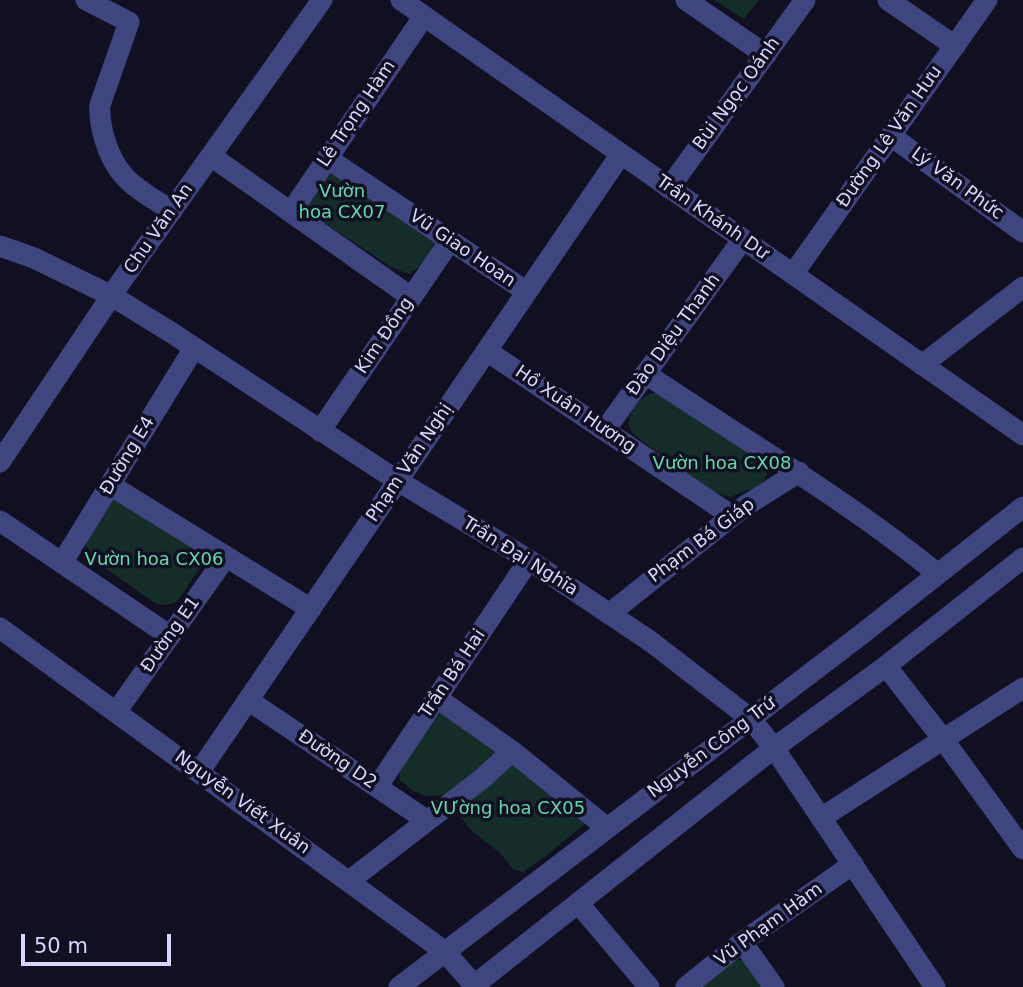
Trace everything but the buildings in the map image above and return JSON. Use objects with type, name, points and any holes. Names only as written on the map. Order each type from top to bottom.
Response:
[{"type":"street","points":[[86,0],[129,22],[100,105],[99,119],[109,156],[118,172],[131,184],[172,211]]},
{"type":"street","name":"Chu Văn An","points":[[0,462],[111,296],[322,0]]},
{"type":"street","name":"Trần Khánh Dư","points":[[401,0],[1023,435]]},
{"type":"street","points":[[686,0],[766,55]]},
{"type":"street","name":"Bùi Ngọc Oánh","points":[[669,188],[805,0]]},
{"type":"street","points":[[888,0],[955,46]]},
{"type":"street","name":"Đường Lê Văn Hưu","points":[[793,274],[987,0]]},
{"type":"street","name":"Lê Trọng Hàm","points":[[291,212],[424,16]]},
{"type":"street","name":"Lý Văn Phức","points":[[891,136],[1023,232]]},
{"type":"street","name":"Phạm Văn Nghị","points":[[199,772],[621,154]]},
{"type":"street","points":[[211,156],[411,297]]},
{"type":"street","name":"Vũ Giao Hoan","points":[[327,158],[527,292]]},
{"type":"street","name":"Đào Diệu Thanh","points":[[605,430],[743,239]]},
{"type":"street","name":"Kim Đồng","points":[[320,431],[450,241]]},
{"type":"street","name":"Trần Đại Nghĩa","points":[[2,251],[34,258],[111,296],[398,481],[529,561],[650,641],[751,719],[774,748],[935,987]]},
{"type":"street","points":[[922,365],[1023,287]]},
{"type":"street","name":"Đường E4","points":[[62,563],[194,348]]},
{"type":"street","name":"Hồ Xuân Hương","points":[[487,351],[732,516]]},
{"type":"street","points":[[646,374],[799,472],[895,539],[938,574]]},
{"type":"street","name":"Phạm Bá Giáp","points":[[608,614],[732,516],[799,472]]},
{"type":"street","points":[[110,485],[311,609]]},
{"type":"street","name":"Nguyễn Công Trứ","points":[[398,987],[751,719],[1023,507]]},
{"type":"street","points":[[0,521],[170,636]]},
{"type":"street","name":"Đường E1","points":[[116,712],[226,557]]},
{"type":"street","points":[[474,986],[774,748],[886,666],[1023,558]]},
{"type":"street","name":"Trần Bá Hai","points":[[377,787],[529,561]]},
{"type":"street","name":"Nguyễn Viết Xuân","points":[[0,628],[444,951],[474,986]]},
{"type":"street","points":[[886,666],[1023,849]]},
{"type":"street","points":[[821,818],[1023,688]]},
{"type":"street","points":[[437,698],[512,751],[607,828]]},
{"type":"street","name":"Đường D2","points":[[248,701],[426,820]]},
{"type":"street","points":[[349,881],[483,778],[512,751]]},
{"type":"street","name":"Vũ Phạm Hàm","points":[[686,987],[742,942],[853,864]]},
{"type":"street","points":[[579,904],[649,987]]},
{"type":"street","points":[[742,942],[774,987]]},
{"type":"green space","points":[[714,0],[759,0],[744,19]]},
{"type":"green space","name":"Vườn hoa CX07","points":[[328,169],[436,236],[431,254],[420,267],[408,274],[391,267],[310,213],[308,206]]},
{"type":"green space","name":"Vườn hoa CX08","points":[[651,393],[667,393],[769,460],[769,469],[763,481],[730,497],[709,490],[633,434],[628,423],[631,413],[639,402]]},
{"type":"green space","name":"Vườn hoa CX06","points":[[117,493],[209,554],[177,602],[157,604],[93,560],[86,549],[86,539]]},
{"type":"green space","name":"VƯờng hoa CX05","points":[[443,709],[586,823],[523,872],[513,869],[500,853],[472,831],[460,816],[457,806],[440,795],[426,796],[413,791],[399,779],[401,766]]},
{"type":"green space","points":[[733,959],[745,961],[763,987],[694,987]]}]
